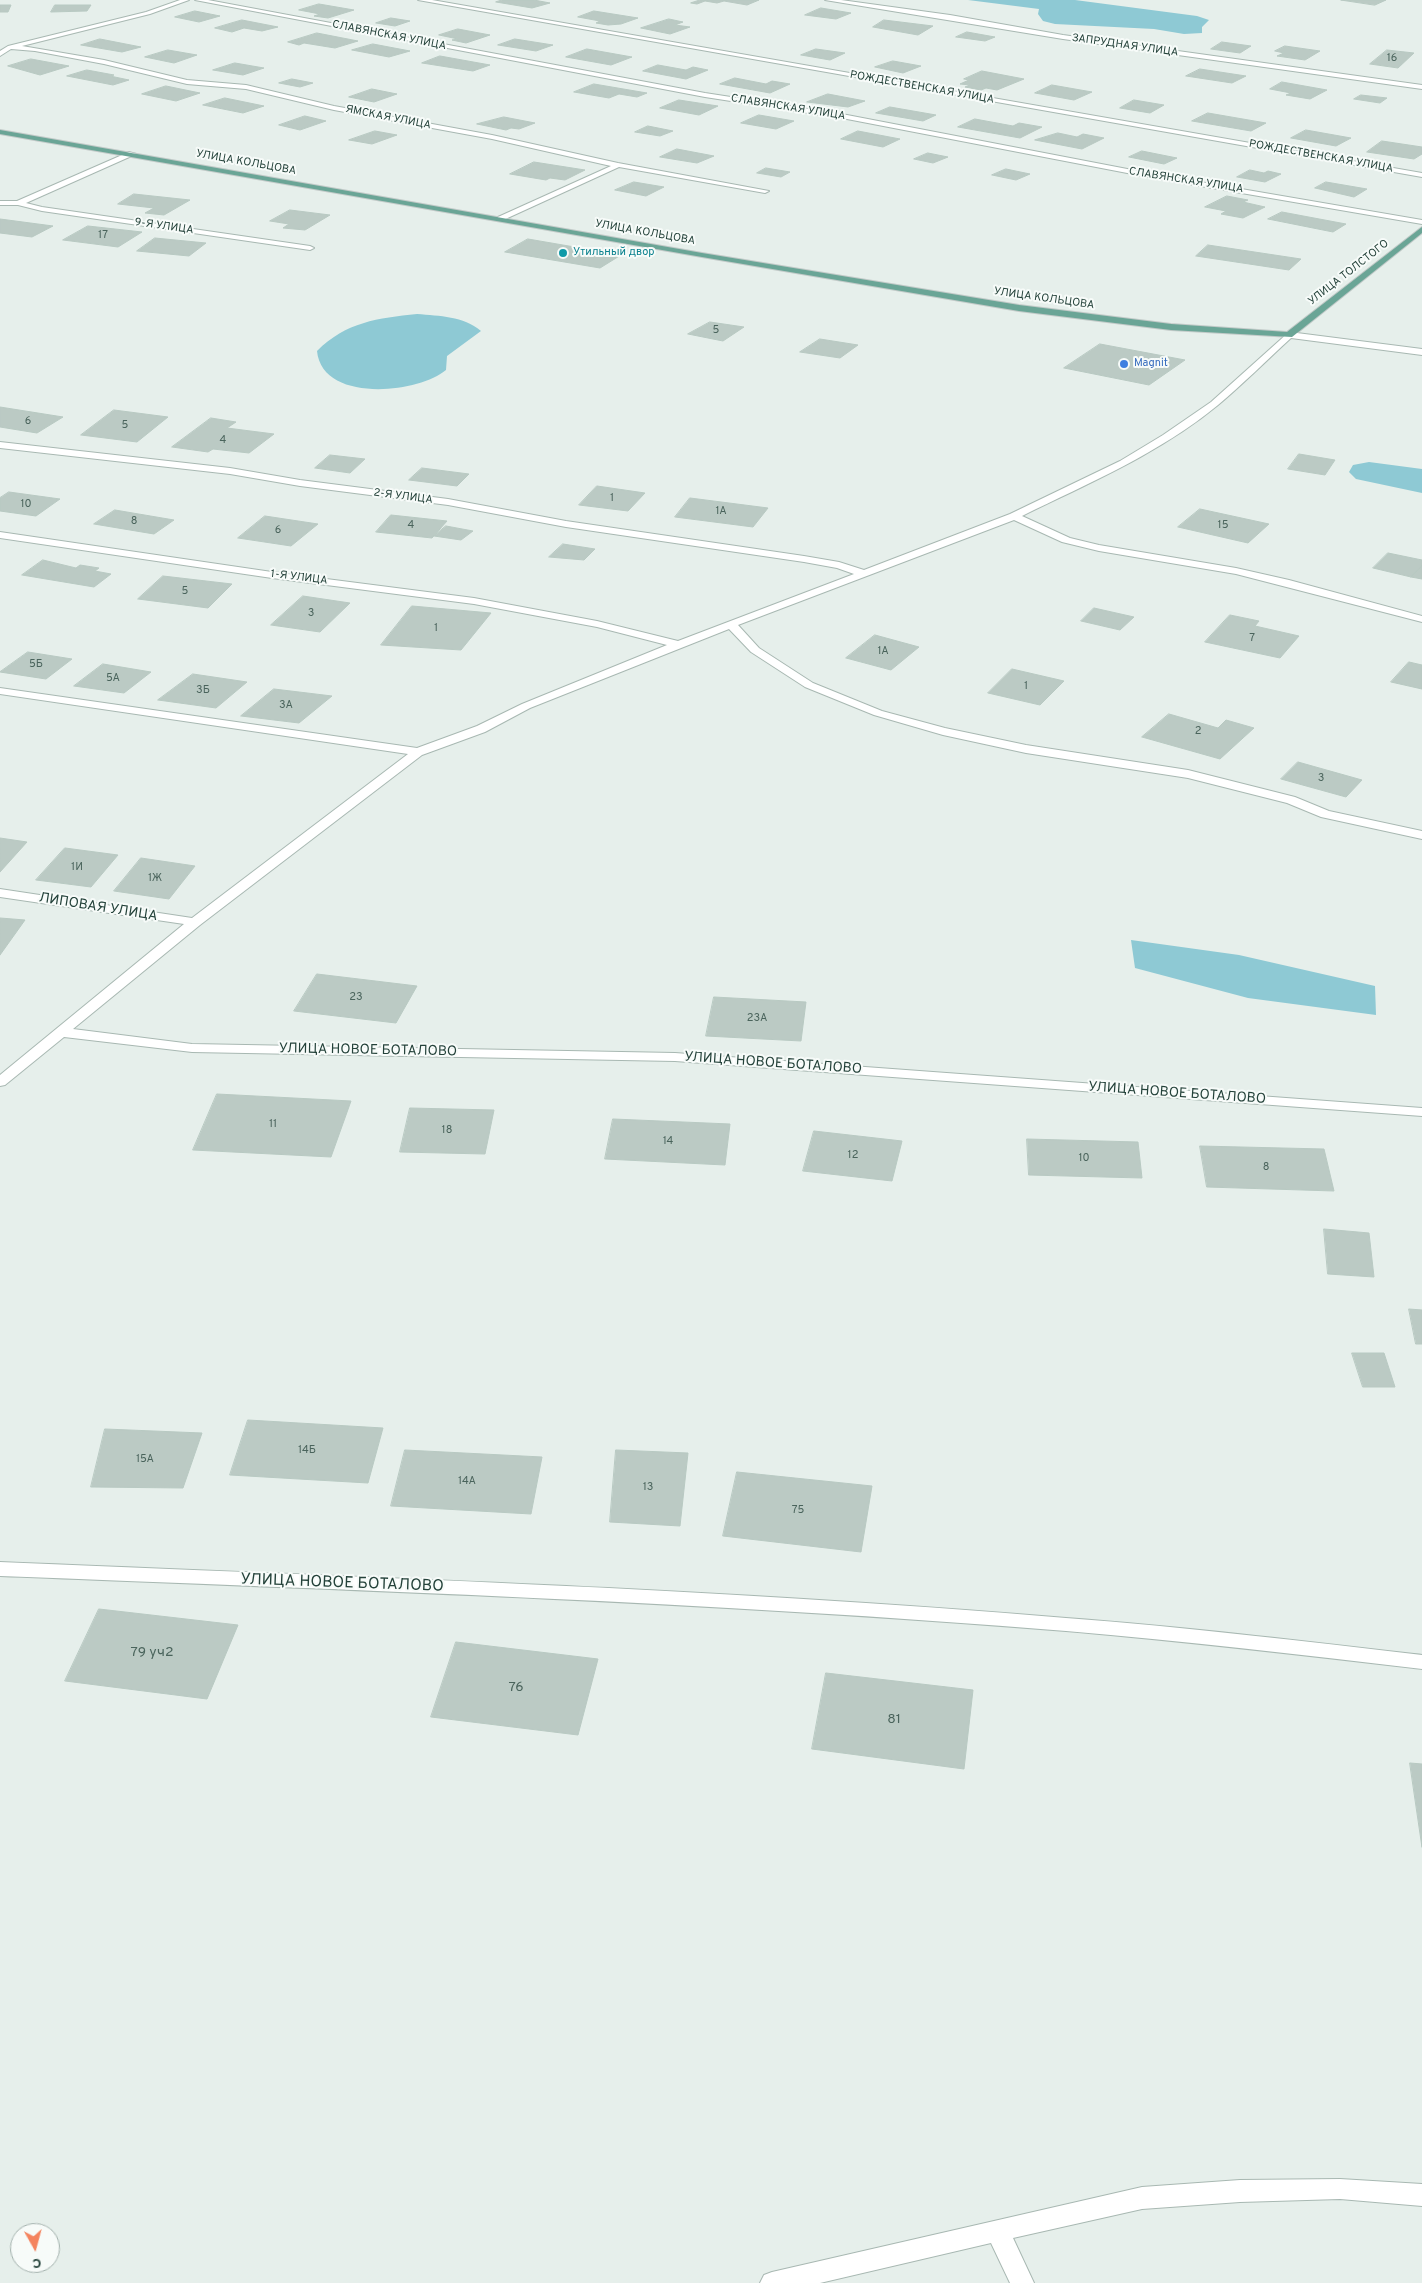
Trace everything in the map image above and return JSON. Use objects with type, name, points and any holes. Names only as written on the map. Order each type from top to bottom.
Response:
[{"type":"main road","name":"УЛИЦА КОЛЬЦОВА","points":[[0,132],[1019,308],[1171,327],[1289,334]]},
{"type":"main road","name":"УЛИЦА ТОЛСТОГО","points":[[1289,334],[1422,229]]},
{"type":"street","points":[[0,54],[10,46],[148,13],[186,0]]},
{"type":"street","name":"СЛАВЯНСКАЯ УЛИЦА","points":[[198,0],[714,96],[847,117],[1148,175],[1422,222]]},
{"type":"street","name":"РОЖДЕСТВЕНСКАЯ УЛИЦА","points":[[421,0],[1422,175]]},
{"type":"street","name":"ЗАПРУДНАЯ УЛИЦА","points":[[828,0],[950,17],[1063,37],[1422,87]]},
{"type":"street","name":"ЯМСКАЯ УЛИЦА","points":[[10,46],[104,62],[187,82],[246,87],[334,108],[492,137],[618,165],[766,191]]},
{"type":"street","points":[[18,204],[132,154]]},
{"type":"street","points":[[501,219],[618,165]]},
{"type":"street","name":"9-Я УЛИЦА","points":[[0,203],[18,204],[310,248]]},
{"type":"street","points":[[0,1082],[195,922],[418,752],[481,729],[526,706],[680,645],[1014,516],[1123,463],[1166,437],[1214,404],[1289,334],[1422,352]]},
{"type":"street","name":"2-Я УЛИЦА","points":[[0,445],[230,472],[448,502],[566,524],[804,559],[866,574]]},
{"type":"street","points":[[1014,516],[1066,540],[1244,573],[1422,618]]},
{"type":"street","name":"1-Я УЛИЦА","points":[[0,536],[272,575],[474,601],[597,624],[680,645]]},
{"type":"street","points":[[732,625],[755,650],[810,685],[878,712],[943,731],[1026,749],[1188,774],[1291,800],[1325,814],[1422,835]]},
{"type":"street","points":[[0,691],[418,752]]},
{"type":"street","name":"ЛИПОВАЯ УЛИЦА","points":[[0,893],[195,922]]},
{"type":"street","name":"УЛИЦА НОВОЕ БОТАЛОВО","points":[[62,1032],[192,1048],[675,1057],[1422,1112]]},
{"type":"street","name":"УЛИЦА НОВОЕ БОТАЛОВО","points":[[0,1569],[684,1598],[956,1615],[1134,1630],[1422,1662]]},
{"type":"street","points":[[772,2283],[1142,2198],[1240,2191],[1340,2189],[1422,2195]]},
{"type":"street","points":[[998,2232],[1022,2283]]},
{"type":"water","points":[[968,0],[1075,0],[1197,16],[1209,20],[1202,27],[1202,33],[1184,34],[1154,29],[1055,24],[1043,21],[1038,14],[1039,9]]},
{"type":"water","points":[[417,314],[443,316],[467,322],[481,331],[447,356],[446,370],[432,378],[414,384],[394,388],[372,389],[352,386],[335,379],[323,368],[317,351],[339,334],[363,323],[389,317]]},
{"type":"water","points":[[1369,462],[1422,469],[1422,493],[1356,479],[1349,472],[1353,465]]},
{"type":"water","points":[[1131,940],[1239,955],[1375,986],[1376,1015],[1248,998],[1135,968]]},
{"type":"building","points":[[502,0],[534,0],[550,3],[532,8],[496,2]]},
{"type":"building","points":[[700,0],[759,0],[747,5],[724,1],[717,3],[705,1],[697,4],[691,3]]},
{"type":"building","points":[[1341,0],[1386,0],[1375,5]]},
{"type":"building","points":[[319,4],[354,10],[328,18],[314,16],[320,14],[299,10]]},
{"type":"building","points":[[0,5],[11,5],[8,12],[0,12]]},
{"type":"building","points":[[55,5],[91,5],[87,11],[51,12]]},
{"type":"building","points":[[821,8],[851,13],[836,19],[805,15]]},
{"type":"building","points":[[195,11],[220,16],[199,22],[175,17]]},
{"type":"building","points":[[594,11],[638,18],[621,24],[608,25],[596,23],[600,21],[578,17]]},
{"type":"building","points":[[391,18],[410,21],[395,26],[376,23]]},
{"type":"building","points":[[669,19],[683,22],[675,25],[690,27],[670,34],[641,28]]},
{"type":"building","points":[[242,20],[278,27],[262,31],[244,28],[232,32],[215,28]]},
{"type":"building","points":[[884,20],[933,26],[918,35],[873,27]]},
{"type":"building","points":[[458,29],[490,35],[466,43],[452,40],[458,39],[439,35]]},
{"type":"building","points":[[967,32],[995,37],[985,41],[956,37]]},
{"type":"building","points":[[317,33],[358,41],[335,48],[304,43],[299,45],[288,42]]},
{"type":"building","points":[[100,39],[141,47],[122,52],[81,45]]},
{"type":"building","points":[[515,39],[553,45],[536,51],[498,45]]},
{"type":"building","points":[[1222,42],[1251,46],[1240,53],[1211,49]]},
{"type":"building","points":[[373,44],[410,51],[389,57],[352,50]]},
{"type":"building","points":[[1285,46],[1320,51],[1305,60],[1277,56],[1284,53],[1275,51]]},
{"type":"building","points":[[587,49],[632,57],[611,65],[566,57]]},
{"type":"building","points":[[816,49],[845,53],[830,60],[801,55]]},
{"type":"building","points":[[168,50],[197,55],[174,63],[145,57]]},
{"type":"building","points":[[1387,50],[1414,53],[1398,68],[1370,64]]},
{"type":"building","points":[[440,56],[490,65],[473,71],[422,63]]},
{"type":"building","points":[[31,59],[69,66],[40,75],[8,66]]},
{"type":"building","points":[[893,61],[921,66],[903,73],[875,67]]},
{"type":"building","points":[[235,63],[264,68],[243,75],[213,70]]},
{"type":"building","points":[[658,65],[686,70],[693,67],[708,70],[686,79],[643,71]]},
{"type":"building","points":[[1200,69],[1246,76],[1232,83],[1186,76]]},
{"type":"building","points":[[87,70],[129,80],[113,85],[67,76]]},
{"type":"building","points":[[982,71],[1024,79],[997,90],[986,88],[981,90],[965,87],[970,85],[960,84],[969,80],[964,79]]},
{"type":"building","points":[[735,78],[766,84],[772,81],[790,84],[770,93],[720,84]]},
{"type":"building","points":[[292,79],[313,83],[300,87],[279,83]]},
{"type":"building","points":[[1282,82],[1327,90],[1310,99],[1286,95],[1291,93],[1270,89]]},
{"type":"building","points":[[594,84],[647,93],[637,97],[619,94],[609,98],[574,92]]},
{"type":"building","points":[[1052,85],[1092,92],[1074,100],[1035,93]]},
{"type":"building","points":[[166,86],[200,93],[176,101],[142,94]]},
{"type":"building","points":[[372,89],[397,94],[374,102],[349,97]]},
{"type":"building","points":[[828,94],[865,101],[848,107],[807,102]]},
{"type":"building","points":[[1361,95],[1387,98],[1380,103],[1354,99]]},
{"type":"building","points":[[225,98],[264,106],[243,113],[203,105]]},
{"type":"building","points":[[679,100],[718,106],[699,115],[660,108]]},
{"type":"building","points":[[1134,100],[1164,105],[1150,113],[1120,108]]},
{"type":"building","points":[[890,107],[936,115],[923,121],[876,113]]},
{"type":"building","points":[[1208,113],[1266,123],[1251,131],[1192,121]]},
{"type":"building","points":[[759,115],[794,121],[776,129],[741,123]]},
{"type":"building","points":[[305,116],[326,121],[300,130],[279,125]]},
{"type":"building","points":[[504,117],[535,123],[519,129],[511,128],[506,130],[477,124]]},
{"type":"building","points":[[975,119],[1013,126],[1019,123],[1042,127],[1020,138],[958,127]]},
{"type":"building","points":[[648,126],[673,131],[660,136],[635,132]]},
{"type":"building","points":[[1306,130],[1351,138],[1336,146],[1291,138]]},
{"type":"building","points":[[375,131],[397,135],[372,144],[349,140]]},
{"type":"building","points":[[858,131],[900,139],[883,147],[841,139]]},
{"type":"building","points":[[1058,133],[1077,137],[1083,134],[1104,138],[1082,149],[1035,140]]},
{"type":"building","points":[[1382,141],[1422,147],[1422,154],[1414,159],[1367,152]]},
{"type":"building","points":[[677,149],[714,156],[697,163],[660,157]]},
{"type":"building","points":[[1142,151],[1177,158],[1164,164],[1129,157]]},
{"type":"building","points":[[928,153],[948,157],[933,163],[914,159]]},
{"type":"building","points":[[534,162],[585,170],[565,180],[550,178],[546,180],[510,174]]},
{"type":"building","points":[[766,168],[790,172],[781,177],[757,173]]},
{"type":"building","points":[[1006,169],[1030,174],[1016,180],[992,175]]},
{"type":"building","points":[[1250,170],[1281,174],[1265,182],[1237,177]]},
{"type":"building","points":[[634,182],[664,187],[646,196],[615,190]]},
{"type":"building","points":[[1326,182],[1367,189],[1354,197],[1315,188]]},
{"type":"building","points":[[134,194],[190,200],[164,215],[145,213],[154,208],[118,204]]},
{"type":"building","points":[[1227,196],[1248,200],[1243,202],[1265,207],[1243,218],[1221,214],[1226,211],[1205,207]]},
{"type":"building","points":[[290,210],[330,215],[305,230],[283,228],[289,224],[270,221]]},
{"type":"building","points":[[1282,212],[1346,224],[1333,232],[1268,219]]},
{"type":"building","points":[[0,219],[53,226],[32,237],[0,233]]},
{"type":"building","points":[[88,226],[142,232],[118,247],[63,240]]},
{"type":"building","points":[[155,238],[206,243],[189,256],[137,251]]},
{"type":"building","name":"Утильный двор","points":[[528,239],[621,255],[600,268],[505,252]]},
{"type":"building","points":[[1208,245],[1301,259],[1289,270],[1196,256]]},
{"type":"building","points":[[710,322],[744,327],[723,341],[688,334]]},
{"type":"building","points":[[820,339],[858,345],[840,358],[800,352]]},
{"type":"building","name":"Magnit","points":[[1100,344],[1185,360],[1149,385],[1064,368]]},
{"type":"building","points":[[0,407],[63,417],[37,433],[0,427]]},
{"type":"building","points":[[114,410],[168,417],[137,442],[81,435]]},
{"type":"building","points":[[211,418],[236,422],[227,428],[274,434],[249,453],[213,449],[208,452],[172,447]]},
{"type":"building","points":[[1299,454],[1335,460],[1325,475],[1288,469]]},
{"type":"building","points":[[330,455],[365,459],[350,473],[315,468]]},
{"type":"building","points":[[422,468],[469,474],[457,486],[409,480]]},
{"type":"building","points":[[597,486],[645,493],[628,511],[579,505]]},
{"type":"building","points":[[9,492],[60,499],[36,516],[0,511],[0,498]]},
{"type":"building","points":[[690,498],[768,508],[753,527],[675,517]]},
{"type":"building","points":[[1200,509],[1269,524],[1248,543],[1178,527]]},
{"type":"building","points":[[115,510],[174,520],[154,534],[94,524]]},
{"type":"building","points":[[391,515],[447,521],[432,538],[376,532]]},
{"type":"building","points":[[265,516],[318,524],[291,546],[238,538]]},
{"type":"building","points":[[446,526],[473,531],[461,540],[434,536]]},
{"type":"building","points":[[563,544],[595,549],[584,560],[549,557]]},
{"type":"building","points":[[1388,553],[1422,560],[1422,566],[1411,577],[1373,568]]},
{"type":"building","points":[[43,560],[76,568],[80,565],[99,568],[95,571],[111,574],[94,587],[22,575]]},
{"type":"building","points":[[1422,566],[1422,579],[1411,577]]},
{"type":"building","points":[[163,576],[232,584],[208,608],[138,599]]},
{"type":"building","points":[[303,596],[350,603],[320,632],[271,625]]},
{"type":"building","points":[[412,606],[491,613],[461,650],[381,645]]},
{"type":"building","points":[[1094,608],[1134,617],[1120,630],[1081,621]]},
{"type":"building","points":[[1230,615],[1259,621],[1255,626],[1299,636],[1280,658],[1205,642]]},
{"type":"building","points":[[875,635],[919,647],[891,670],[846,658]]},
{"type":"building","points":[[28,652],[72,659],[46,679],[0,672]]},
{"type":"building","points":[[1409,662],[1422,665],[1422,689],[1391,682]]},
{"type":"building","points":[[103,664],[151,672],[124,693],[74,686]]},
{"type":"building","points":[[1012,669],[1064,681],[1040,705],[988,693]]},
{"type":"building","points":[[193,674],[247,682],[216,708],[158,700]]},
{"type":"building","points":[[274,689],[332,696],[299,723],[241,716]]},
{"type":"building","points":[[1169,714],[1218,728],[1226,720],[1254,728],[1220,759],[1142,737]]},
{"type":"building","points":[[1298,762],[1362,780],[1346,797],[1281,779]]},
{"type":"building","points":[[0,838],[27,842],[0,872]]},
{"type":"building","points":[[65,848],[118,855],[91,887],[36,880]]},
{"type":"building","points":[[141,858],[195,866],[169,899],[114,891]]},
{"type":"building","points":[[0,918],[25,920],[0,955]]},
{"type":"building","points":[[317,974],[417,986],[396,1023],[294,1011]]},
{"type":"building","points":[[714,997],[806,1002],[801,1041],[706,1036]]},
{"type":"building","points":[[217,1094],[351,1101],[331,1157],[193,1150]]},
{"type":"building","points":[[410,1108],[494,1110],[485,1154],[400,1152]]},
{"type":"building","points":[[613,1119],[730,1124],[725,1165],[605,1159]]},
{"type":"building","points":[[814,1131],[902,1141],[892,1181],[803,1171]]},
{"type":"building","points":[[1027,1139],[1138,1142],[1142,1178],[1029,1175]]},
{"type":"building","points":[[1200,1146],[1324,1149],[1334,1191],[1207,1187]]},
{"type":"building","points":[[1324,1229],[1369,1233],[1374,1277],[1328,1274]]},
{"type":"building","points":[[1409,1309],[1422,1310],[1422,1344],[1416,1344]]},
{"type":"building","points":[[1352,1353],[1384,1353],[1395,1387],[1363,1387]]},
{"type":"building","points":[[248,1420],[383,1428],[368,1483],[230,1475]]},
{"type":"building","points":[[105,1429],[202,1433],[183,1488],[91,1487]]},
{"type":"building","points":[[405,1450],[542,1457],[531,1514],[391,1506]]},
{"type":"building","points":[[616,1450],[688,1453],[680,1526],[610,1522]]},
{"type":"building","points":[[737,1472],[872,1486],[861,1552],[723,1536]]},
{"type":"building","points":[[99,1609],[238,1625],[207,1699],[65,1681]]},
{"type":"building","points":[[456,1642],[598,1659],[578,1735],[431,1717]]},
{"type":"building","points":[[826,1673],[973,1690],[964,1769],[812,1749]]},
{"type":"building","points":[[1410,1763],[1422,1764],[1422,1847]]},
{"type":"place","name":"Утильный двор","points":[[563,253]]},
{"type":"place","name":"Magnit","points":[[1124,364]]}]
